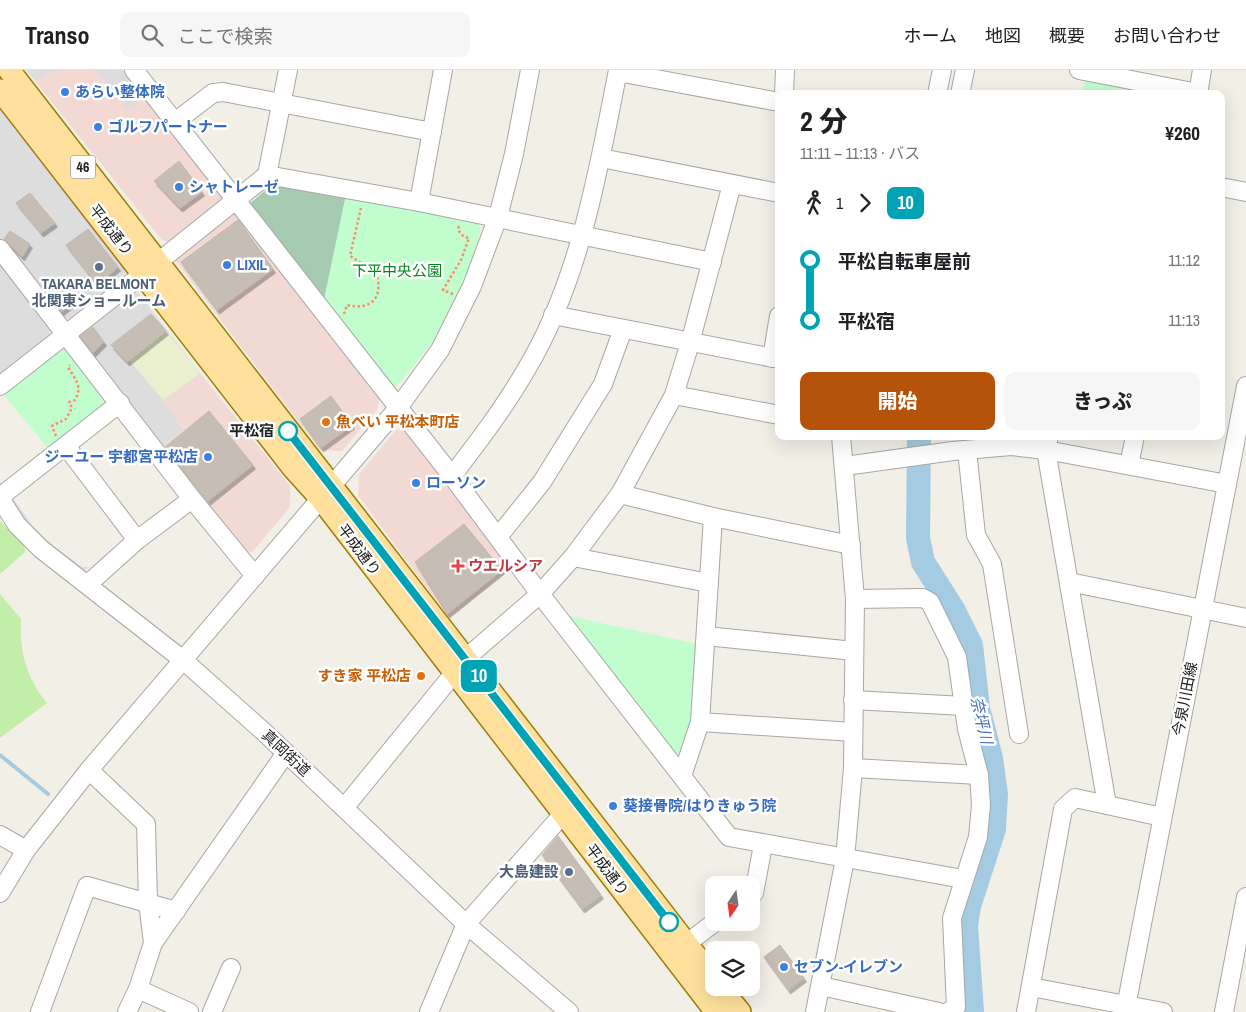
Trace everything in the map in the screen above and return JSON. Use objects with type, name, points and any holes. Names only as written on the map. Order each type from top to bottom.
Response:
[{"type":"main road","name":"平成通り","points":[[9,70],[150,268]]},
{"type":"main road","name":"平成通り","points":[[0,90],[150,268],[460,666],[705,968]]},
{"type":"main road","name":"平成通り","points":[[460,666],[564,813],[716,1012]]},
{"type":"main road","points":[[727,996],[740,1012]]},
{"type":"street","points":[[134,70],[452,476],[540,594],[729,837],[763,845],[963,879]]},
{"type":"street","points":[[0,386],[267,175],[288,70]]},
{"type":"street","points":[[419,202],[443,70]]},
{"type":"street","points":[[0,893],[26,850],[89,770],[398,408],[440,350],[465,300],[498,218],[514,154],[530,70]]},
{"type":"street","points":[[784,90],[785,70]]},
{"type":"street","points":[[938,90],[942,70]]},
{"type":"street","points":[[961,90],[965,70]]},
{"type":"street","points":[[1079,70],[1182,90]]},
{"type":"street","points":[[1199,90],[1202,70]]},
{"type":"street","points":[[452,476],[486,431],[526,369],[553,315],[582,234],[601,158],[618,71],[775,101]]},
{"type":"street","points":[[175,122],[213,93],[223,92],[432,132]]},
{"type":"street","points":[[601,158],[775,192]]},
{"type":"street","points":[[267,175],[419,202],[712,262]]},
{"type":"street","points":[[344,808],[460,666],[540,594],[573,557],[620,494],[674,394],[690,343],[732,184]]},
{"type":"street","points":[[1225,188],[1246,192]]},
{"type":"street","points":[[0,249],[192,499],[255,576]]},
{"type":"street","points":[[553,315],[690,343],[775,358]]},
{"type":"street","points":[[498,537],[542,482],[603,384],[623,329]]},
{"type":"street","name":"今泉川田線","points":[[1126,1009],[1246,386]]},
{"type":"street","points":[[674,394],[775,414]]},
{"type":"street","points":[[2,505],[66,447],[120,403]]},
{"type":"street","points":[[814,1012],[821,986],[846,859],[853,768],[855,599],[842,440]]},
{"type":"street","points":[[1129,465],[1134,440]]},
{"type":"street","points":[[845,466],[928,454],[958,446],[1011,446],[1047,443],[1129,465],[1227,484]]},
{"type":"street","points":[[1047,443],[1107,805]]},
{"type":"street","points":[[958,446],[976,535],[992,564],[1019,734]]},
{"type":"street","points":[[66,447],[137,540]]},
{"type":"street","points":[[620,494],[714,517],[851,545]]},
{"type":"street","points":[[88,584],[137,540],[192,499]]},
{"type":"street","name":"真岡街道","points":[[2,505],[16,525],[41,549],[88,584],[182,660],[286,753],[466,924],[565,1011]]},
{"type":"street","points":[[682,776],[700,722],[714,517]]},
{"type":"street","points":[[573,557],[709,583]]},
{"type":"street","points":[[1069,582],[1246,618]]},
{"type":"street","points":[[855,599],[923,598],[930,602],[957,657],[967,729],[979,774],[982,805],[978,837],[952,918],[956,1007],[948,1012]]},
{"type":"street","points":[[706,636],[854,650]]},
{"type":"street","points":[[854,700],[964,706]]},
{"type":"street","points":[[700,722],[853,732]]},
{"type":"street","points":[[127,1012],[138,989],[153,943],[286,753]]},
{"type":"street","points":[[853,768],[979,774]]},
{"type":"street","points":[[89,770],[146,824],[148,902],[153,943]]},
{"type":"street","points":[[1026,1012],[1063,810],[1075,798],[1162,817]]},
{"type":"street","points":[[429,1012],[466,924],[564,813]]},
{"type":"street","points":[[0,835],[26,850]]},
{"type":"street","points":[[757,876],[763,845]]},
{"type":"street","points":[[40,1012],[87,886],[176,911]]},
{"type":"street","points":[[1224,1012],[1246,897]]},
{"type":"street","points":[[686,944],[705,930]]},
{"type":"street","points":[[212,1012],[231,968]]},
{"type":"street","points":[[821,986],[939,1012]]},
{"type":"street","points":[[1031,987],[1126,1009],[1163,1012]]},
{"type":"street","points":[[138,989],[189,1012]]},
{"type":"path","points":[[342,321],[347,305],[358,308],[372,302],[379,290],[376,272],[350,256],[360,208],[364,206]]},
{"type":"path","points":[[460,224],[458,230],[464,237],[469,238],[461,260],[444,290],[465,300]]},
{"type":"path","points":[[66,447],[54,433],[52,426],[66,419],[72,408],[69,402],[75,400],[79,393],[79,384],[68,367],[81,353]]},
{"type":"shaded area","points":[[26,70],[54,70],[36,82]]},
{"type":"shaded area","points":[[54,70],[95,70],[127,110],[145,99],[222,194],[219,203],[170,242],[162,240],[36,82]]},
{"type":"shaded area","points":[[95,70],[123,70],[145,99],[127,111]]},
{"type":"shaded area","points":[[0,101],[126,265],[125,274],[122,278],[118,280],[120,270],[0,113]]},
{"type":"shaded area","points":[[0,113],[120,270],[118,280],[69,319],[60,316],[0,239]]},
{"type":"shaded area","points":[[235,213],[379,397],[378,408],[342,451],[320,450],[175,260]]},
{"type":"shaded area","points":[[0,261],[51,326],[49,336],[0,373]]},
{"type":"shaded area","points":[[136,290],[200,373],[163,400],[184,429],[160,448],[78,342],[79,334]]},
{"type":"shaded area","points":[[200,373],[290,486],[290,507],[252,552],[242,551],[160,448],[184,429],[163,400]]},
{"type":"shaded area","points":[[396,430],[407,431],[513,567],[449,618],[358,495],[359,474]]},
{"type":"shaded area","points":[[12,497],[32,525],[51,544],[82,567],[91,567],[81,571],[36,537],[8,498]]},
{"type":"green space","points":[[1086,76],[1156,90],[1083,90]]},
{"type":"green space","points":[[275,182],[346,195],[323,305],[247,206]]},
{"type":"green space","name":"下平中央公園","points":[[346,195],[475,219],[481,229],[464,285],[429,347],[397,386],[385,385],[323,305]]},
{"type":"green space","points":[[166,331],[200,373],[163,400],[129,360]]},
{"type":"green space","points":[[65,344],[105,395],[104,406],[48,448],[3,394]]},
{"type":"green space","points":[[0,521],[24,545],[25,552],[0,574]]},
{"type":"green space","points":[[0,594],[21,619],[21,642],[29,674],[47,703],[0,738]]},
{"type":"green space","points":[[565,615],[697,644],[693,722],[681,753],[673,754]]},
{"type":"building","name":"シャトレーゼ","points":[[179,161],[202,192],[180,208],[154,181]]},
{"type":"building","points":[[30,193],[55,223],[41,233],[16,203]]},
{"type":"building","name":"LIXIL","points":[[238,220],[273,269],[217,310],[181,262]]},
{"type":"building","points":[[88,229],[118,267],[97,285],[66,245]]},
{"type":"building","points":[[10,231],[30,244],[22,257],[4,239]]},
{"type":"building","points":[[60,289],[72,303],[61,312],[49,296]]},
{"type":"building","points":[[151,314],[166,331],[127,362],[111,345]]},
{"type":"building","points":[[93,327],[104,342],[93,353],[80,336]]},
{"type":"building","name":"魚べい 平松本町店","points":[[331,396],[352,425],[321,448],[300,419]]},
{"type":"building","name":"ジーユー 宇都宮平松店","points":[[209,411],[253,465],[208,501],[165,447]]},
{"type":"building","name":"ウエルシア","points":[[464,524],[502,570],[447,614],[415,562]]},
{"type":"building","name":"大島建設","points":[[558,836],[601,895],[582,909],[542,855]]},
{"type":"building","name":"セブン-イレブン","points":[[780,945],[804,978],[788,990],[764,957]]},
{"type":"waterway","name":"奈坪川","points":[[919,440],[918,538],[923,562],[954,611],[971,645],[978,708],[991,758],[996,794],[994,829],[969,906],[966,926],[972,1012]]},
{"type":"waterway","points":[[0,755],[48,794]]},
{"type":"bus line","name":"10","points":[[288,431],[669,922]]},
{"type":"place","name":"あらい整体院","points":[[65,92]]},
{"type":"place","name":"ゴルフパートナー","points":[[98,127]]},
{"type":"place","name":"シャトレーゼ","points":[[179,187]]},
{"type":"place","name":"LIXIL","points":[[227,265]]},
{"type":"place","name":"TAKARA BELMONT 北関東ショールーム","points":[[99,267]]},
{"type":"place","name":"魚べい 平松本町店","points":[[326,422]]},
{"type":"place","name":"平松宿","points":[[288,431]]},
{"type":"place","name":"ジーユー 宇都宮平松店","points":[[208,457]]},
{"type":"place","name":"ローソン","points":[[416,483]]},
{"type":"place","name":"ウエルシア","points":[[458,566]]},
{"type":"place","name":"すき家 平松店","points":[[421,676]]},
{"type":"place","name":"葵接骨院/はりきゅう院","points":[[613,806]]},
{"type":"place","name":"大島建設","points":[[569,872]]},
{"type":"place","name":"セブン-イレブン","points":[[784,967]]}]
